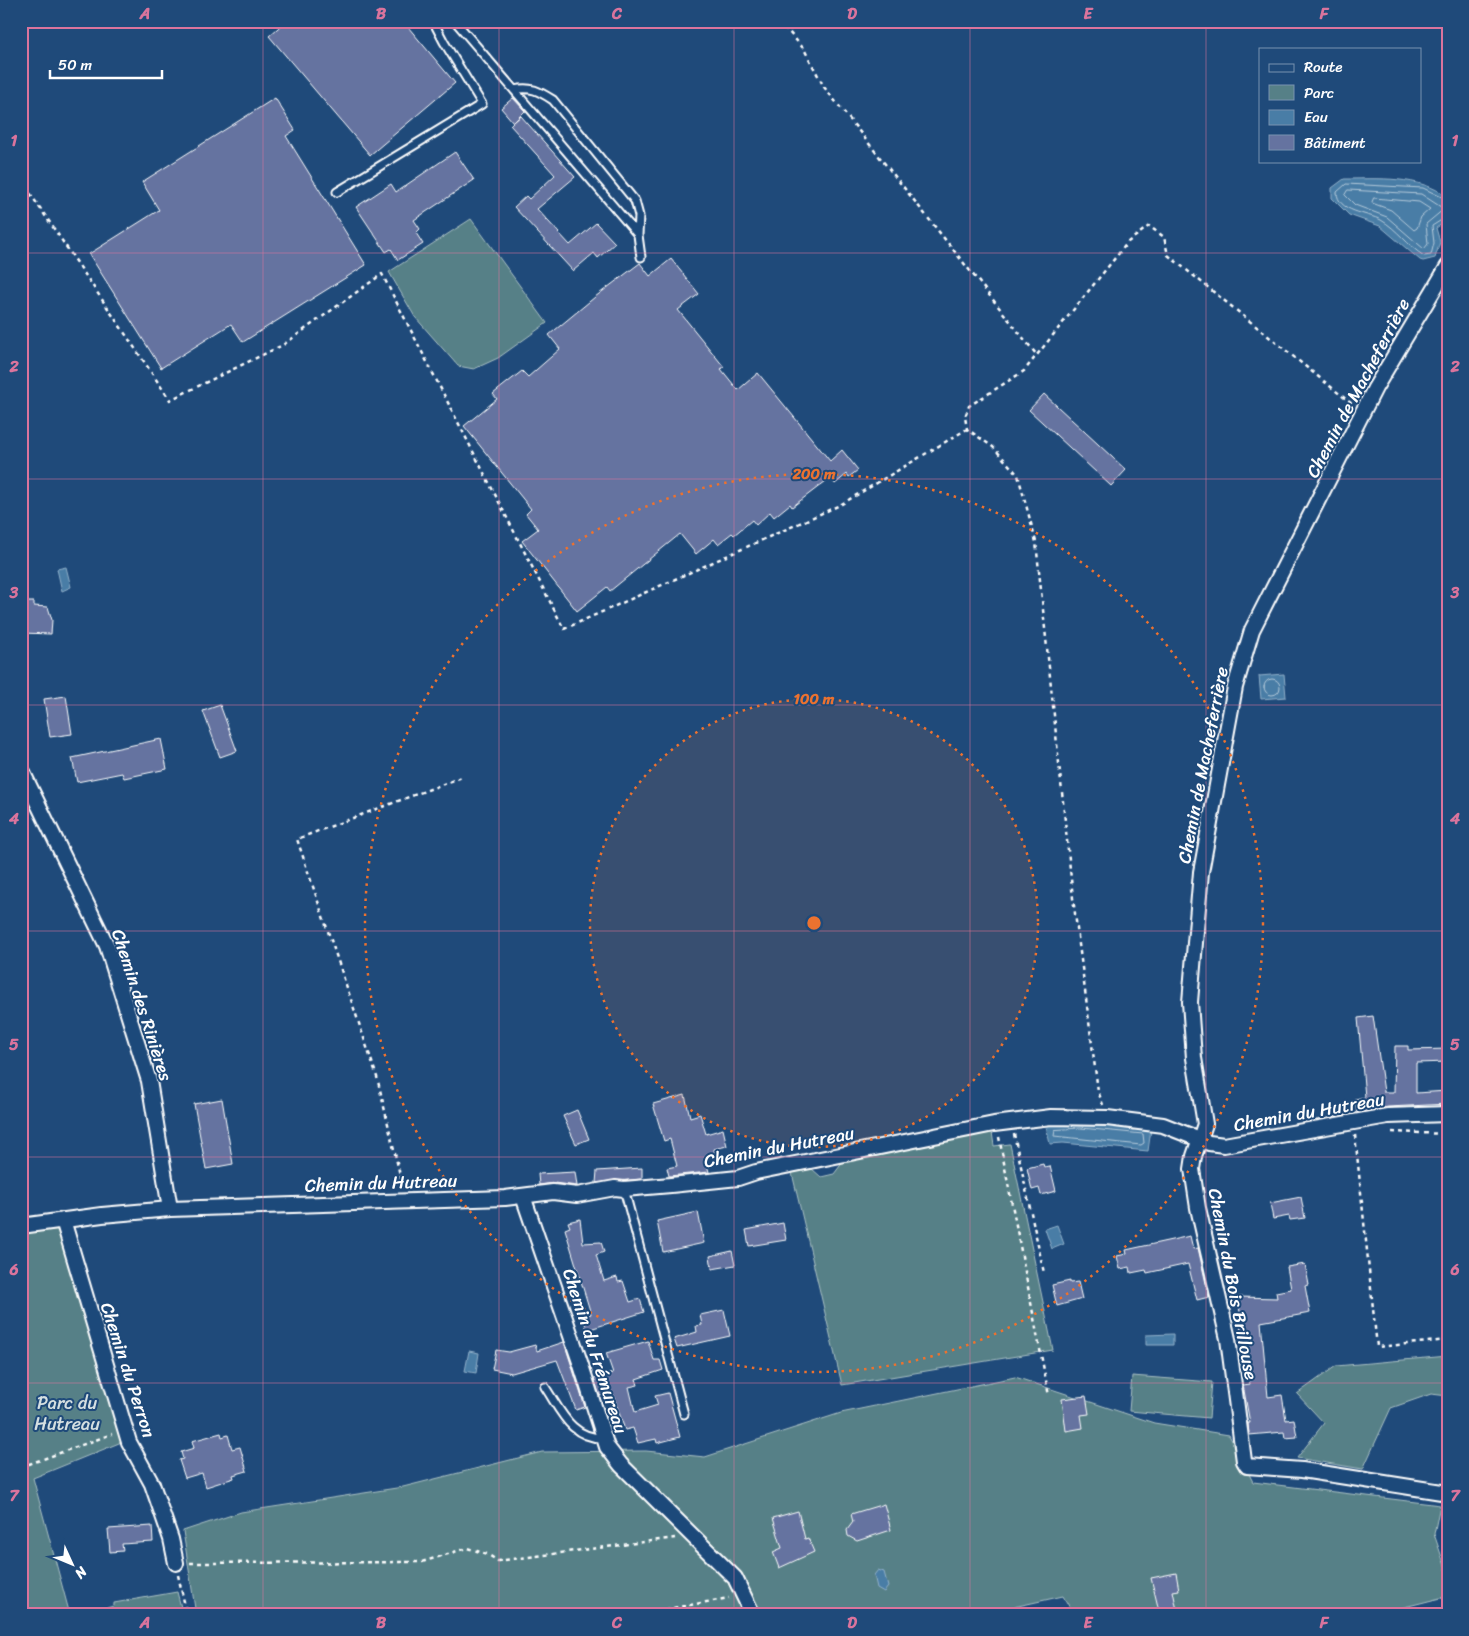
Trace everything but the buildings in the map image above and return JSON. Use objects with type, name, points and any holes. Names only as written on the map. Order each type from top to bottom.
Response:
[{"type":"street","name":"Chemin de Macheferrière","points":[[1200,1139],[1205,1124],[1191,1030],[1195,936],[1201,872],[1235,687],[1252,630],[1363,412],[1402,342],[1448,266]]},
{"type":"street","name":"Chemin des Rinières","points":[[21,769],[107,946],[149,1081],[170,1209]]},
{"type":"street","name":"Chemin du Hutreau","points":[[21,1226],[170,1209],[406,1202],[525,1196],[553,1192],[576,1195],[615,1188],[624,1189],[742,1177],[756,1172],[996,1123],[1051,1117],[1107,1118],[1163,1124],[1216,1144],[1234,1144],[1388,1116],[1448,1114]]},
{"type":"street","name":"Chemin du Bois Brillouse","points":[[1200,1139],[1192,1163],[1196,1198],[1228,1339],[1244,1461],[1248,1466],[1302,1470],[1448,1493]]},
{"type":"street","name":"Chemin du Frémureau","points":[[525,1196],[525,1202],[607,1447],[621,1465],[735,1578],[753,1615]]},
{"type":"street","name":"Chemin du Perron","points":[[63,1220],[125,1430],[129,1442],[152,1484],[171,1539],[176,1564]]},
{"type":"lane","points":[[337,192],[482,104],[433,21]]},
{"type":"lane","points":[[455,21],[638,235]]},
{"type":"lane","points":[[514,90],[526,87],[538,90],[553,100],[635,201],[639,216],[638,235],[641,257]]},
{"type":"lane","points":[[624,1189],[684,1414]]},
{"type":"lane","points":[[545,1387],[573,1429],[591,1438],[604,1438]]},
{"type":"path","points":[[780,21],[804,49],[824,86],[1036,355]]},
{"type":"path","points":[[21,180],[170,400],[283,345],[382,274],[564,629],[840,505],[967,429]]},
{"type":"path","points":[[1107,1118],[1098,1091],[1073,898],[1036,542],[1018,475],[993,446],[967,429],[965,417],[969,406],[1024,371],[1128,242],[1149,226],[1164,238],[1168,255],[1363,412]]},
{"type":"path","points":[[406,1202],[377,1077],[297,839],[462,778]]},
{"type":"path","points":[[1011,1121],[1044,1273]]},
{"type":"path","points":[[996,1123],[1049,1396]]},
{"type":"path","points":[[1388,1132],[1448,1134]]},
{"type":"path","points":[[1363,1133],[1355,1135],[1377,1347],[1448,1340]]},
{"type":"path","points":[[21,1467],[125,1430]]},
{"type":"path","points":[[187,1615],[176,1564],[422,1562],[467,1548],[487,1554],[498,1561],[691,1535]]},
{"type":"path","points":[[634,1615],[743,1595]]},
{"type":"green space","points":[[471,219],[547,323],[498,358],[474,369],[458,366],[415,317],[389,272]]},
{"type":"green space","points":[[975,1132],[992,1132],[994,1146],[1010,1144],[1053,1350],[842,1385],[792,1173],[811,1168],[821,1177],[834,1174],[843,1162]]},
{"type":"green space","name":"Parc du Hutreau","points":[[61,1225],[104,1383],[124,1441],[33,1478],[70,1615],[21,1615],[21,1230]]},
{"type":"green space","points":[[1448,1356],[1448,1396],[1431,1394],[1391,1408],[1363,1469],[1297,1458],[1324,1423],[1297,1394],[1336,1366]]},
{"type":"green space","points":[[1132,1376],[1212,1382],[1209,1418],[1129,1411]]},
{"type":"green space","points":[[1015,1377],[1154,1423],[1229,1435],[1253,1482],[1440,1505],[1434,1534],[1448,1575],[1448,1596],[1373,1615],[1074,1615],[1063,1596],[978,1615],[196,1615],[183,1531],[241,1512],[403,1487],[542,1452],[646,1451],[705,1457],[841,1413]]},
{"type":"green space","points":[[177,1592],[183,1615],[78,1615],[114,1606],[114,1603]]},
{"type":"water","points":[[1344,179],[1384,179],[1411,182],[1437,190],[1448,197],[1448,220],[1436,228],[1440,242],[1435,258],[1420,260],[1380,226],[1349,215],[1332,198],[1332,188]]},
{"type":"water","points":[[66,567],[71,587],[62,591],[57,569]]},
{"type":"water","points":[[1284,674],[1286,697],[1261,699],[1259,676]]},
{"type":"water","points":[[1081,1123],[1151,1129],[1148,1151],[1063,1143],[1050,1144],[1046,1126]]},
{"type":"water","points":[[1057,1225],[1064,1244],[1052,1249],[1045,1229]]},
{"type":"water","points":[[1173,1334],[1173,1345],[1146,1345],[1146,1335]]},
{"type":"water","points":[[469,1351],[479,1353],[476,1373],[465,1371]]},
{"type":"water","points":[[878,1570],[884,1572],[888,1587],[884,1592],[877,1588],[874,1575]]}]
